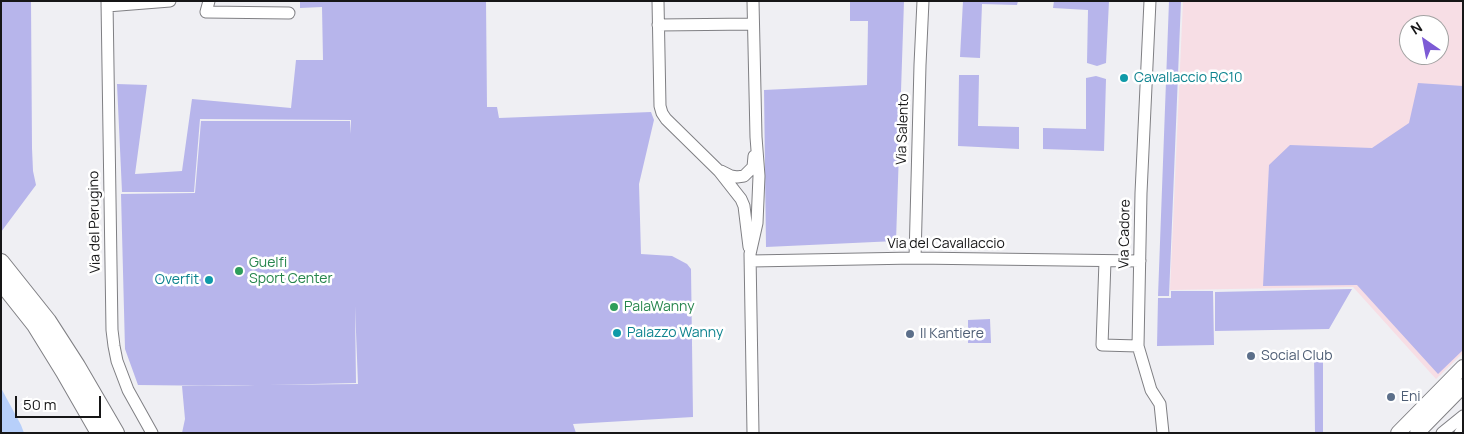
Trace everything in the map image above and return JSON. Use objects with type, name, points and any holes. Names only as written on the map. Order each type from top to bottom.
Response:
[{"type":"highway","points":[[1,262],[48,321],[116,433]]},
{"type":"highway","points":[[1,282],[35,325],[99,433]]},
{"type":"main road","points":[[1398,433],[1463,367]]},
{"type":"main road","points":[[1417,433],[1463,386]]},
{"type":"street","points":[[107,4],[170,1]]},
{"type":"street","points":[[209,1],[206,12],[289,13]]},
{"type":"street","points":[[658,1],[660,106],[662,113],[719,171],[741,199],[744,206],[750,257],[753,433]]},
{"type":"street","points":[[750,257],[757,222],[759,167],[756,137],[753,1]]},
{"type":"street","name":"Via Salento","points":[[915,258],[923,1]]},
{"type":"street","name":"Via Cadore","points":[[1105,260],[1102,345],[1138,346],[1150,1]]},
{"type":"street","name":"Via del Perugino","points":[[107,4],[114,346],[128,390],[152,433]]},
{"type":"street","points":[[658,25],[753,24]]},
{"type":"street","points":[[719,171],[737,178],[749,172],[754,164],[756,137]]},
{"type":"street","name":"Via del Cavallaccio","points":[[750,257],[1140,261]]},
{"type":"street","points":[[1138,346],[1151,390],[1160,404],[1163,433]]},
{"type":"street","points":[[1442,433],[1463,416]]},
{"type":"street","points":[[1460,433],[1463,429]]},
{"type":"shaded area","points":[[1,1],[31,1],[32,148],[36,185],[1,232]]},
{"type":"shaded area","points":[[300,1],[486,1],[487,107],[497,107],[499,118],[651,112],[654,120],[639,184],[641,254],[672,256],[687,264],[691,269],[693,417],[573,424],[576,433],[182,433],[185,419],[182,386],[204,386],[138,385],[125,349],[121,194],[195,193],[201,121],[350,121],[351,134],[351,120],[200,119],[194,192],[122,192],[117,84],[147,85],[135,174],[182,171],[192,99],[291,108],[296,60],[323,60],[322,7],[300,8]],"holes":[[[355,306],[358,384],[269,385],[356,383]]]},
{"type":"shaded area","points":[[850,1],[904,1],[896,241],[766,247],[764,90],[867,85],[868,21],[850,21]]},
{"type":"shaded area","points":[[963,1],[1018,1],[1017,5],[982,4],[980,58],[960,57]]},
{"type":"shaded area","points":[[1054,1],[1109,1],[1106,63],[1097,66],[1087,63],[1088,10],[1053,8]]},
{"type":"shaded area","points":[[1169,1],[1181,1],[1169,296],[1158,296]]},
{"type":"shaded area","points":[[1183,1],[1463,1],[1463,353],[1436,379],[1353,287],[1170,290]]},
{"type":"shaded area","points":[[959,75],[979,75],[978,126],[1019,127],[1019,149],[958,146]]},
{"type":"shaded area","points":[[1096,76],[1106,79],[1104,151],[1043,149],[1043,128],[1086,129],[1086,78]]},
{"type":"shaded area","points":[[1418,83],[1463,86],[1463,350],[1438,374],[1357,285],[1263,286],[1269,165],[1290,145],[1372,148],[1409,123]]},
{"type":"shaded area","points":[[1352,289],[1329,329],[1215,331],[1215,292]]},
{"type":"shaded area","points":[[1171,291],[1213,291],[1214,345],[1157,346],[1158,298],[1171,298]]},
{"type":"shaded area","points":[[990,319],[991,343],[968,343],[968,320]]},
{"type":"shaded area","points":[[1323,354],[1323,433],[1315,433],[1314,355]]},
{"type":"shaded area","points":[[1,388],[21,425],[24,433],[1,432]]},
{"type":"place","name":"Cavallaccio RC10","points":[[1124,78]]},
{"type":"place","name":"Guelfi Sport Center","points":[[239,271]]},
{"type":"place","name":"Overfit","points":[[209,280]]},
{"type":"place","name":"PalaWanny","points":[[614,307]]},
{"type":"place","name":"Palazzo Wanny","points":[[617,333]]},
{"type":"place","name":"Il Kantiere","points":[[910,334]]},
{"type":"place","name":"Social Club","points":[[1251,356]]},
{"type":"place","name":"Eni","points":[[1391,397]]}]
